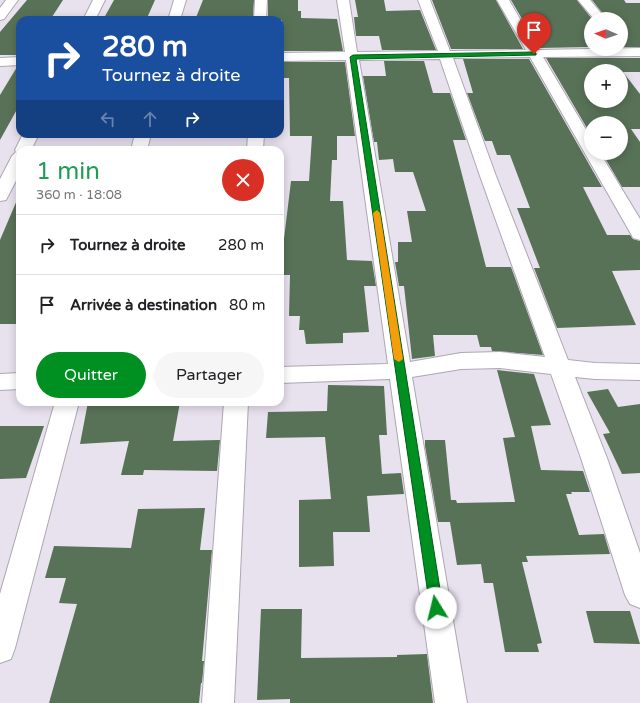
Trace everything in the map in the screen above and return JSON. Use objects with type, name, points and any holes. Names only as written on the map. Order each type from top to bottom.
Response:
[{"type":"street","points":[[0,16],[12,0]]},
{"type":"street","points":[[91,16],[99,0]]},
{"type":"street","points":[[175,16],[180,0]]},
{"type":"street","points":[[260,16],[261,0]]},
{"type":"street","points":[[343,0],[353,57],[451,703]]},
{"type":"street","points":[[424,0],[446,56],[488,176],[594,458],[640,595]]},
{"type":"street","points":[[503,0],[584,138]]},
{"type":"street","points":[[584,0],[594,12]]},
{"type":"street","points":[[284,57],[631,53]]},
{"type":"street","points":[[0,62],[16,61]]},
{"type":"street","points":[[597,160],[640,234]]},
{"type":"street","points":[[0,196],[16,164]]},
{"type":"street","points":[[284,375],[401,371],[461,361],[500,360],[594,371],[640,372]]},
{"type":"street","points":[[0,382],[16,381]]},
{"type":"street","points":[[0,648],[66,406]]},
{"type":"street","points":[[218,703],[236,406]]},
{"type":"building","points":[[27,0],[63,0],[53,16],[16,16],[16,55],[0,55],[0,32]]},
{"type":"building","points":[[114,0],[155,0],[148,16],[105,16]]},
{"type":"building","points":[[203,0],[254,0],[253,16],[197,16]]},
{"type":"building","points":[[268,0],[298,0],[298,11],[301,11],[301,18],[337,19],[343,51],[284,51],[284,16],[268,16]]},
{"type":"building","points":[[355,0],[384,0],[386,11],[420,10],[436,50],[382,50],[379,36],[356,36],[354,17],[358,17]]},
{"type":"building","points":[[432,0],[496,0],[523,49],[451,49]]},
{"type":"building","points":[[511,0],[577,0],[586,12],[584,12],[584,47],[539,48]]},
{"type":"building","points":[[592,0],[624,0],[626,3],[640,3],[640,47],[628,47],[628,12],[601,12]]},
{"type":"building","points":[[546,58],[640,58],[640,72],[628,72],[628,64],[584,64],[584,108],[628,108],[628,78],[640,94],[640,129],[631,129],[640,142],[640,187],[622,187],[606,160],[628,160],[628,116],[584,116],[584,123]]},
{"type":"building","points":[[463,59],[529,59],[584,155],[584,160],[587,160],[602,187],[583,187],[607,235],[630,235],[633,239],[640,241],[640,270],[612,271],[636,325],[557,328],[534,268],[540,268],[517,208],[530,208],[510,155],[497,155],[492,141],[485,141],[467,93],[473,93]]},
{"type":"building","points":[[384,61],[424,61],[433,93],[450,93],[466,140],[453,140],[486,267],[511,267],[543,355],[492,351],[491,347],[480,347],[477,335],[433,335],[435,356],[412,359],[404,286],[399,286],[395,262],[398,262],[398,242],[412,242],[407,211],[426,211],[413,172],[395,172],[393,159],[379,160],[377,142],[374,142],[363,76],[386,76]]},
{"type":"building","points":[[284,62],[345,62],[355,136],[337,136],[337,160],[332,160],[330,201],[343,201],[347,260],[372,261],[376,286],[364,286],[369,332],[343,333],[343,343],[306,344],[304,330],[299,330],[300,316],[289,316],[290,275],[284,275],[284,239],[291,181],[309,181],[312,136],[290,136],[289,78],[284,78]]},
{"type":"building","points":[[16,69],[16,111],[0,140],[0,95]]},
{"type":"building","points":[[16,202],[16,324],[0,324],[0,240]]},
{"type":"building","points":[[497,370],[534,374],[551,425],[531,426],[541,470],[583,471],[590,492],[571,492],[572,494],[566,494],[579,535],[604,534],[610,554],[526,556],[528,562],[522,562],[542,643],[537,644],[539,652],[505,652],[493,583],[484,583],[481,564],[457,565],[450,522],[438,522],[425,446],[425,440],[445,440],[451,500],[456,500],[457,503],[515,502],[503,438],[515,437]]},
{"type":"building","points":[[328,385],[384,386],[387,435],[379,435],[382,474],[401,473],[404,494],[367,496],[370,532],[333,532],[334,566],[299,567],[299,500],[331,499],[325,437],[266,438],[268,412],[327,411]]},
{"type":"building","points":[[608,389],[618,407],[640,404],[640,473],[622,474],[603,434],[610,433],[587,392]]},
{"type":"building","points":[[87,406],[179,406],[173,441],[220,440],[217,471],[144,470],[143,475],[121,475],[129,441],[80,444]]},
{"type":"building","points":[[0,426],[44,426],[26,478],[0,479]]},
{"type":"building","points":[[205,508],[200,550],[212,550],[202,661],[204,661],[199,703],[49,703],[77,604],[59,603],[66,578],[45,578],[54,546],[131,548],[138,509]]},
{"type":"building","points":[[261,609],[302,609],[301,658],[397,657],[397,655],[427,654],[433,703],[290,703],[290,699],[257,700]]},
{"type":"building","points":[[586,611],[630,611],[640,644],[594,643]]},
{"type":"slow traffic","points":[[377,213],[399,359]]},
{"type":"route","points":[[436,608],[353,57],[534,54]]}]
